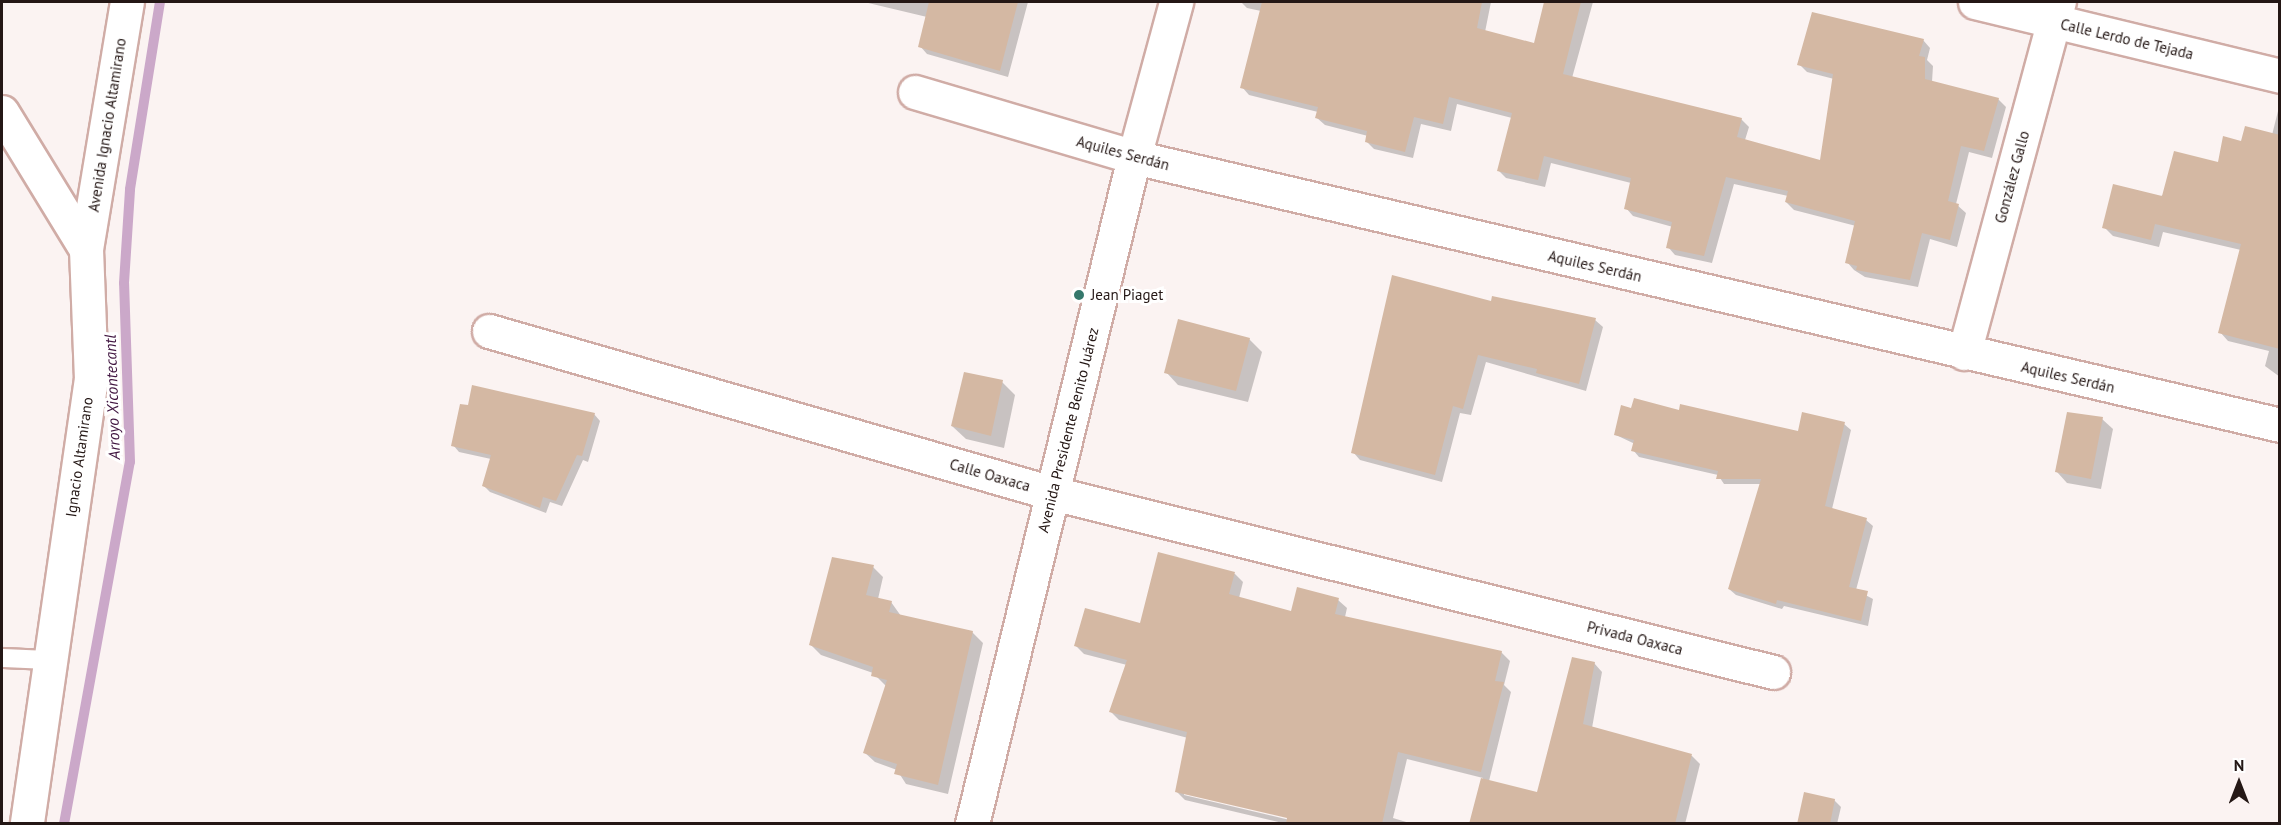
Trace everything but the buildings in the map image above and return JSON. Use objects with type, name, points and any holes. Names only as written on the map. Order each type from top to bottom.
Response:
[{"type":"street","name":"Avenida Ignacio Altamirano","points":[[86,249],[128,2]]},
{"type":"street","name":"Avenida Presidente Benito Juárez","points":[[973,823],[1134,157],[1176,2]]},
{"type":"street","name":"Calle Lerdo de Tejada","points":[[1975,2],[2057,12],[2280,76]]},
{"type":"street","name":"González Gallo","points":[[1964,353],[2057,12]]},
{"type":"street","name":"Aquiles Serdán","points":[[915,92],[1134,157],[1964,353],[2280,424]]},
{"type":"street","name":"Ignacio Altamirano","points":[[2,112],[86,249],[91,378],[27,824]]},
{"type":"street","name":"Calle Oaxaca","points":[[489,331],[1052,493],[1496,603]]},
{"type":"street","name":"Privada Oaxaca","points":[[1496,603],[1773,672]]},
{"type":"lane","points":[[2,658],[50,660]]},
{"type":"waterway","name":"Arroyo Xicontecantl","points":[[64,824],[130,462],[124,283],[130,189],[160,2]]},
{"type":"place","name":"Jean Piaget","points":[[1079,295]]}]
